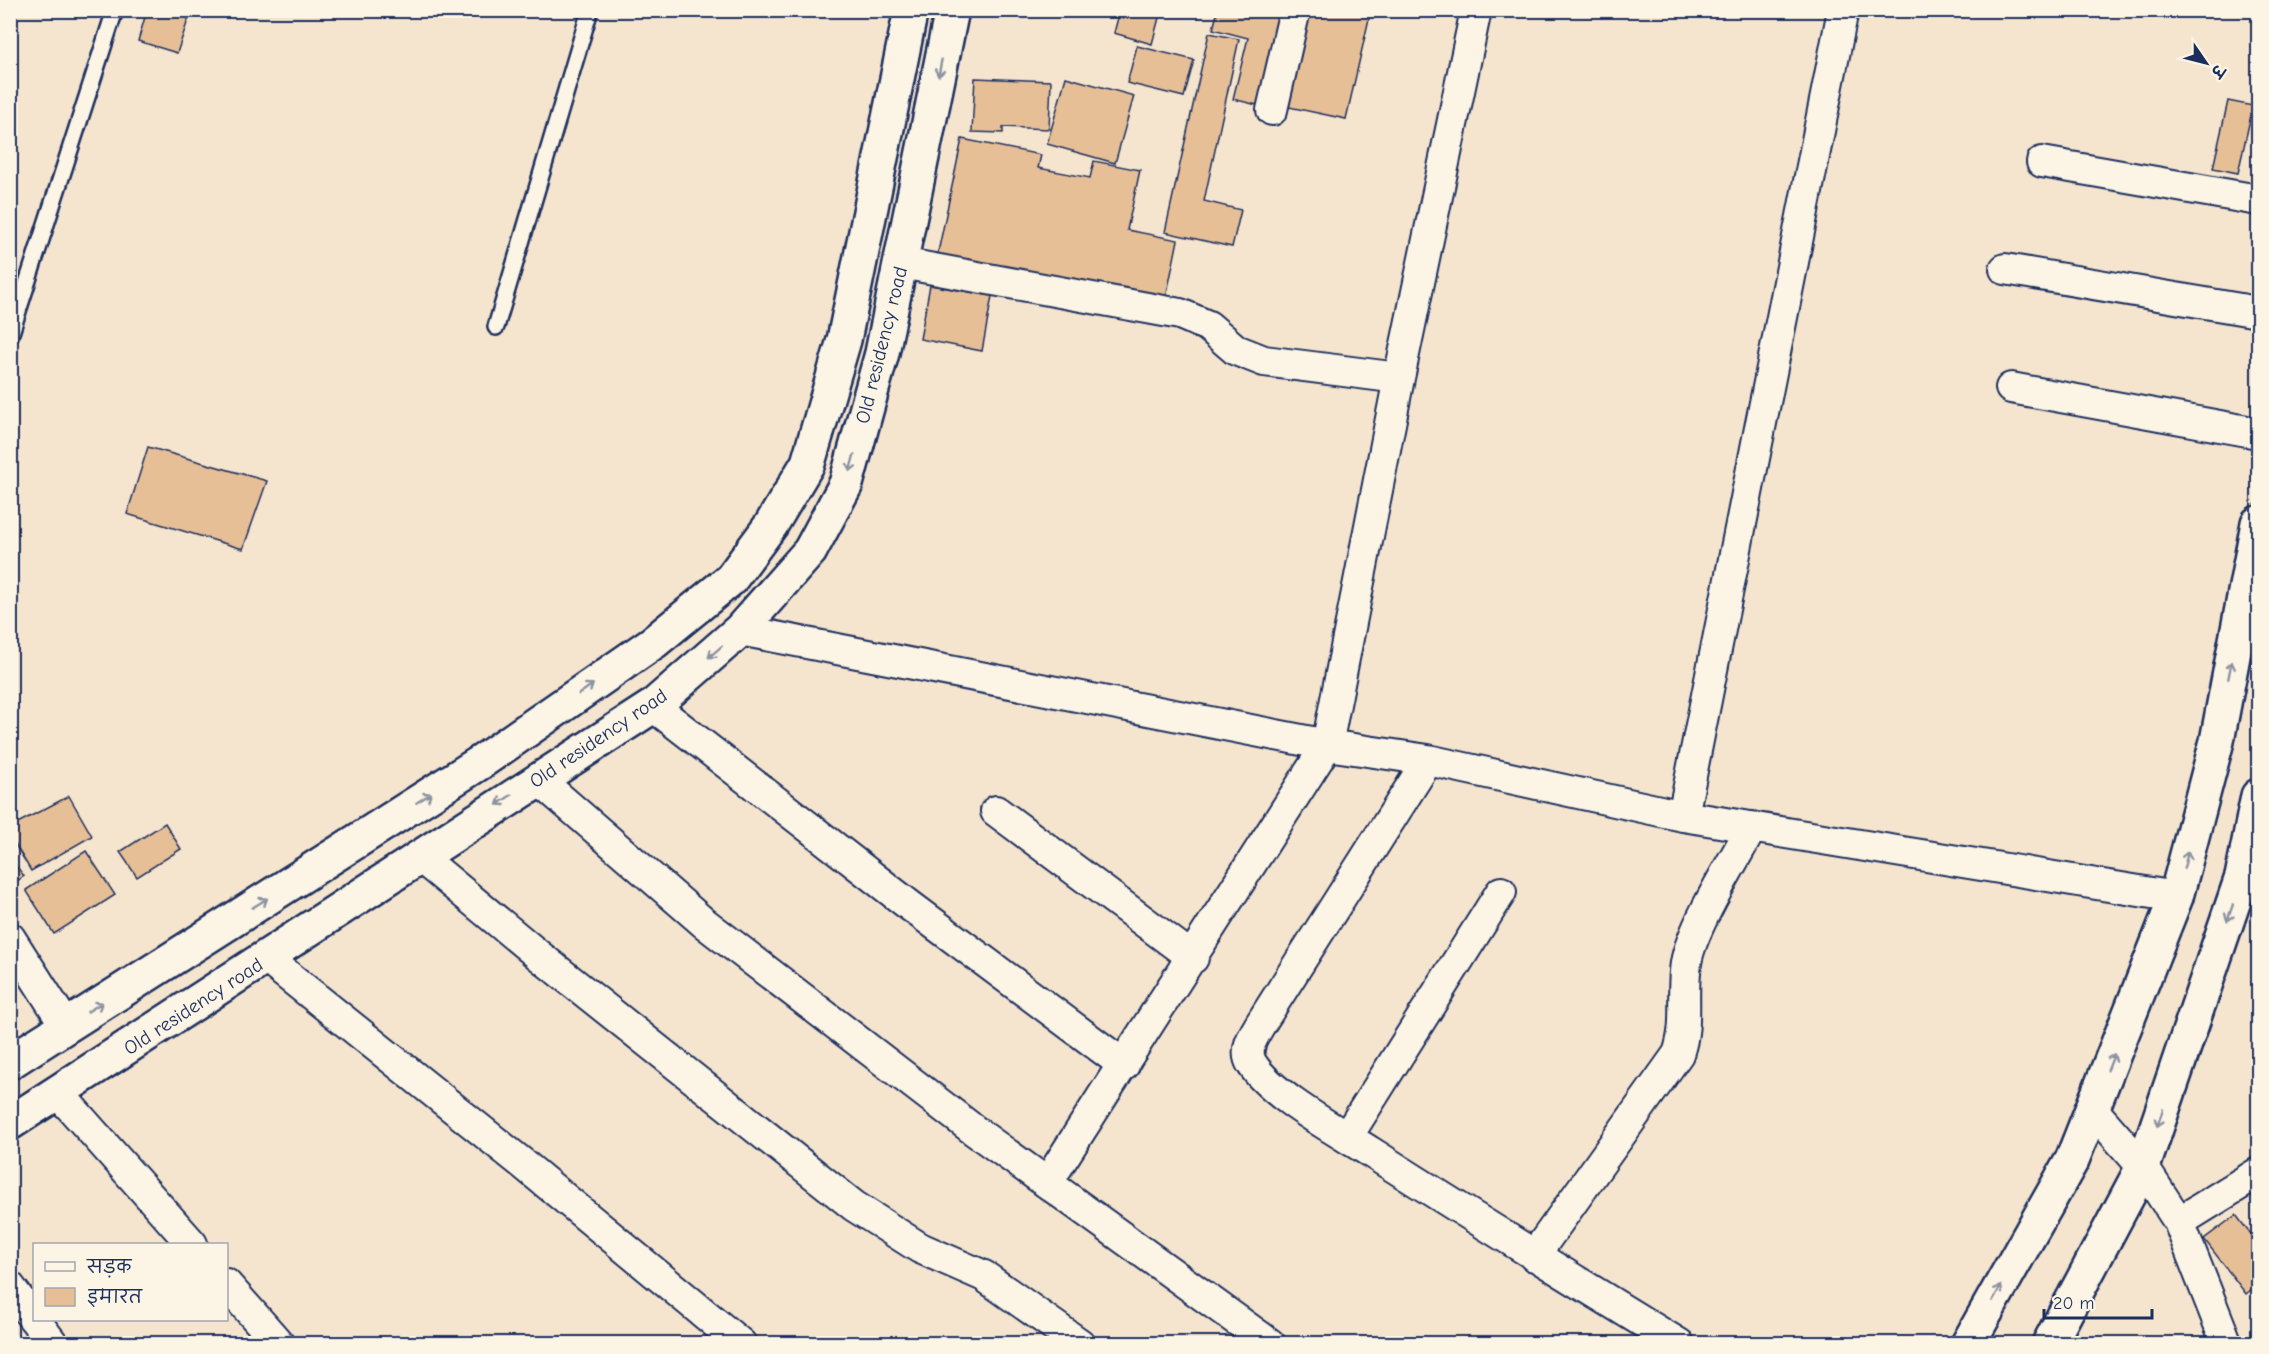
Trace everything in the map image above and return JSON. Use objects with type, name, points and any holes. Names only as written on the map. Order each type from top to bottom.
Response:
[{"type":"main road","name":"Old residency road","points":[[10,1062],[482,762],[654,642],[732,579],[771,525],[808,463],[844,340],[911,10]]},
{"type":"main road","name":"Old residency road","points":[[10,1123],[59,1094],[419,856],[653,706],[740,630],[810,551],[846,484],[882,353],[952,10]]},
{"type":"main road","points":[[1968,1344],[2072,1160],[2176,897],[2217,741],[2259,523]]},
{"type":"main road","points":[[2049,1344],[2143,1167],[2242,877],[2259,796]]},
{"type":"street","points":[[1272,110],[1295,10]]},
{"type":"street","points":[[1047,1183],[1193,958],[1327,745],[1399,378],[1476,10]]},
{"type":"street","points":[[1683,816],[1843,10]]},
{"type":"street","points":[[2042,162],[2259,200]]},
{"type":"street","points":[[902,263],[1180,314],[1208,326],[1236,350],[1264,361],[1399,378]]},
{"type":"street","points":[[2005,269],[2259,312]]},
{"type":"street","points":[[2011,388],[2259,433]]},
{"type":"street","points":[[740,630],[1327,745],[1428,760],[1683,816],[2176,897]]},
{"type":"street","points":[[653,706],[909,905],[1124,1065]]},
{"type":"street","points":[[1428,760],[1248,1046],[1250,1063],[1269,1085],[1347,1137],[1534,1256],[1679,1344]]},
{"type":"street","points":[[538,779],[703,922],[1047,1183],[1270,1344]]},
{"type":"street","points":[[996,811],[1193,958]]},
{"type":"street","points":[[1534,1256],[1678,1054],[1685,1024],[1686,963],[1695,936],[1752,827]]},
{"type":"street","points":[[419,856],[546,962],[854,1206],[920,1248],[984,1276],[1080,1344]]},
{"type":"street","points":[[1347,1137],[1501,892]]},
{"type":"street","points":[[10,938],[66,1026]]},
{"type":"street","points":[[266,958],[522,1163],[741,1344]]},
{"type":"street","points":[[59,1094],[190,1243]]},
{"type":"street","points":[[2092,1109],[2143,1167],[2179,1221],[2227,1344]]},
{"type":"street","points":[[2179,1221],[2259,1173]]},
{"type":"street","points":[[228,1286],[279,1344]]},
{"type":"street","points":[[10,1287],[33,1316]]},
{"type":"street","points":[[36,1321],[52,1344]]},
{"type":"lane","points":[[10,336],[115,10]]},
{"type":"lane","points":[[496,327],[590,10]]},
{"type":"building","points":[[147,10],[191,11],[177,53],[138,41]]},
{"type":"building","points":[[1120,10],[1161,10],[1152,44],[1114,33]]},
{"type":"building","points":[[1218,10],[1284,10],[1261,106],[1233,99],[1248,38],[1213,29]]},
{"type":"building","points":[[1310,10],[1371,10],[1346,119],[1289,107]]},
{"type":"building","points":[[1209,33],[1239,39],[1204,201],[1241,210],[1232,247],[1165,232]]},
{"type":"building","points":[[1137,46],[1194,60],[1184,97],[1127,83]]},
{"type":"building","points":[[1066,77],[1134,96],[1115,163],[1047,144]]},
{"type":"building","points":[[975,78],[1051,81],[1049,129],[1003,127],[1003,133],[972,132]]},
{"type":"building","points":[[2228,101],[2253,106],[2238,173],[2213,168]]},
{"type":"building","points":[[962,139],[1041,155],[1038,168],[1090,178],[1094,161],[1140,170],[1127,230],[1178,240],[1165,303],[937,257]]},
{"type":"building","points":[[930,285],[992,296],[982,351],[920,339]]},
{"type":"building","points":[[148,447],[267,481],[243,549],[127,514]]},
{"type":"building","points":[[69,796],[92,836],[31,871],[10,836],[10,827]]},
{"type":"building","points":[[165,823],[181,849],[137,877],[120,852]]},
{"type":"building","points":[[86,851],[115,895],[54,934],[26,890]]},
{"type":"building","points":[[10,858],[24,876],[10,886]]},
{"type":"building","points":[[2236,1215],[2251,1235],[2258,1229],[2258,1284],[2246,1294],[2204,1239]]}]
